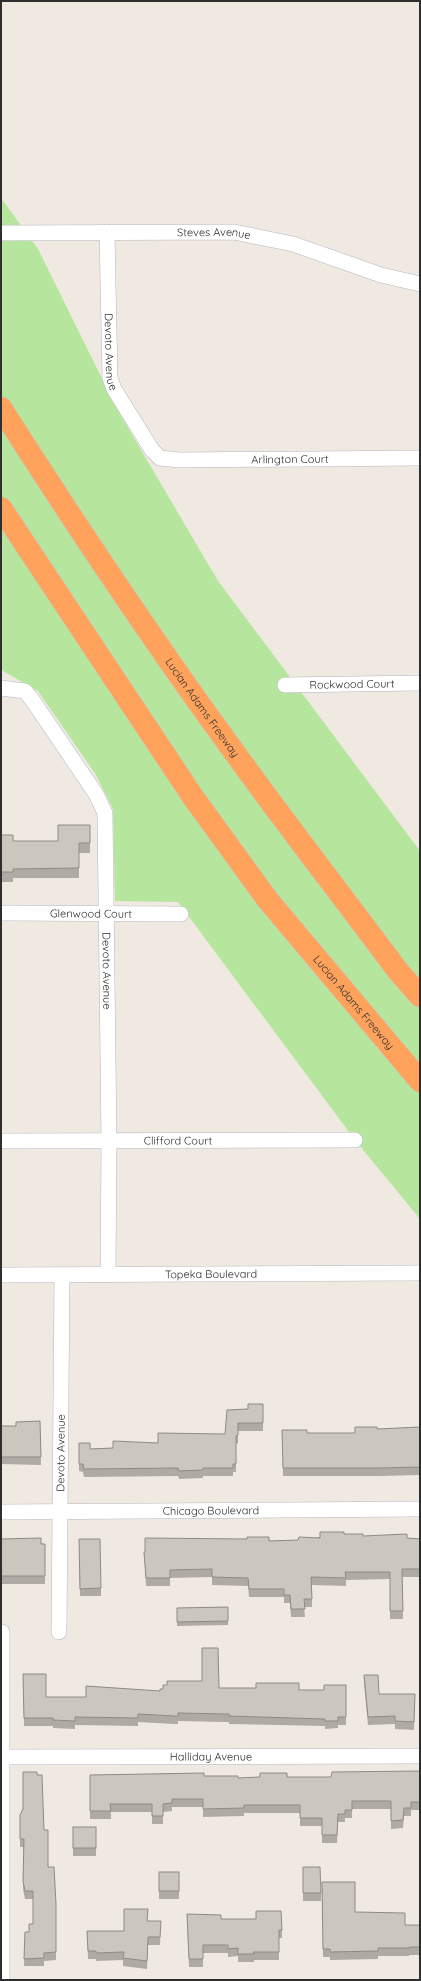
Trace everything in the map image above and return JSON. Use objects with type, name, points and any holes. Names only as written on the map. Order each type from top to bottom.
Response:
[{"type":"highway","name":"Lucian Adams Freeway","points":[[1,408],[108,572],[232,750],[398,971],[420,996]]},
{"type":"highway","name":"Lucian Adams Freeway","points":[[1,508],[76,623],[202,810],[286,923],[420,1081]]},
{"type":"street","name":"Steves Avenue","points":[[1,233],[208,231],[260,236],[294,244],[380,275],[420,284]]},
{"type":"street","name":"Devoto Avenue","points":[[107,232],[110,378],[114,389],[152,450],[160,458]]},
{"type":"street","name":"Arlington Court","points":[[160,458],[179,460],[420,458]]},
{"type":"street","name":"Rockwood Court","points":[[285,685],[420,683]]},
{"type":"street","name":"Devoto Avenue","points":[[1,688],[25,691],[96,794],[105,813],[109,1141],[108,1275]]},
{"type":"street","name":"Glenwood Court","points":[[1,913],[106,912],[181,914]]},
{"type":"street","name":"Clifford Court","points":[[1,1141],[355,1140]]},
{"type":"street","name":"Topeka Boulevard","points":[[1,1275],[420,1273]]},
{"type":"street","name":"Devoto Avenue","points":[[59,1632],[62,1275]]},
{"type":"street","name":"Chicago Boulevard","points":[[1,1512],[420,1509]]},
{"type":"street","points":[[2,1632],[2,1980]]},
{"type":"street","name":"Halliday Avenue","points":[[2,1757],[420,1756]]},
{"type":"green space","points":[[1,198],[38,249],[117,409],[218,581],[420,851],[420,1219],[355,1140],[178,902],[115,901],[113,809],[96,775],[38,691],[3,671],[1,667]]},
{"type":"building","points":[[58,825],[90,825],[90,843],[79,843],[79,868],[13,869],[13,872],[1,872],[1,835],[13,835],[13,841],[58,841]]},
{"type":"building","points":[[248,1404],[263,1404],[263,1423],[238,1423],[238,1435],[236,1436],[236,1464],[233,1464],[233,1468],[203,1468],[203,1470],[179,1471],[178,1468],[84,1469],[83,1464],[79,1464],[79,1443],[90,1443],[90,1449],[113,1448],[113,1441],[158,1443],[158,1433],[225,1434],[227,1410],[248,1409]]},
{"type":"building","points":[[40,1421],[41,1457],[1,1457],[1,1426],[16,1426],[16,1422]]},
{"type":"building","points":[[355,1427],[377,1427],[377,1429],[420,1427],[420,1467],[283,1468],[282,1430],[307,1430],[307,1433],[355,1433]]},
{"type":"building","points":[[320,1532],[344,1532],[344,1534],[363,1534],[363,1536],[407,1534],[407,1538],[420,1539],[420,1569],[402,1569],[403,1611],[390,1611],[390,1572],[345,1572],[346,1578],[311,1577],[312,1599],[304,1599],[305,1609],[291,1609],[290,1595],[284,1595],[284,1589],[249,1589],[248,1578],[212,1577],[212,1569],[170,1570],[170,1578],[146,1578],[144,1552],[145,1538],[247,1539],[247,1537],[269,1537],[269,1541],[298,1540],[299,1537],[320,1538]]},
{"type":"building","points":[[41,1538],[41,1544],[45,1544],[45,1576],[1,1576],[1,1539]]},
{"type":"building","points":[[79,1539],[100,1539],[101,1588],[80,1589]]},
{"type":"building","points":[[228,1607],[228,1621],[177,1622],[177,1608]]},
{"type":"building","points":[[202,1648],[218,1648],[219,1688],[256,1688],[256,1683],[299,1683],[299,1690],[324,1690],[324,1685],[346,1685],[346,1717],[338,1717],[338,1721],[325,1721],[325,1719],[178,1713],[178,1716],[138,1714],[138,1718],[75,1717],[75,1721],[53,1720],[53,1718],[24,1718],[23,1674],[46,1674],[46,1697],[86,1697],[86,1686],[160,1691],[160,1689],[163,1689],[163,1685],[167,1685],[167,1681],[202,1681]]},
{"type":"building","points":[[364,1675],[378,1675],[379,1694],[415,1694],[414,1722],[395,1721],[395,1716],[368,1717]]},
{"type":"building","points":[[420,1771],[420,1802],[411,1802],[411,1808],[404,1808],[403,1820],[391,1821],[391,1801],[352,1801],[352,1810],[345,1810],[345,1814],[338,1814],[337,1835],[322,1835],[322,1818],[300,1818],[300,1805],[244,1805],[244,1808],[203,1809],[203,1799],[172,1799],[172,1803],[163,1804],[163,1816],[152,1816],[152,1804],[110,1804],[111,1811],[90,1811],[90,1775],[204,1773],[204,1776],[238,1776],[238,1778],[260,1777],[260,1773],[287,1773],[287,1777],[331,1777],[332,1772]]},
{"type":"building","points":[[23,1772],[37,1772],[37,1775],[42,1775],[44,1830],[48,1830],[48,1867],[54,1867],[56,1952],[44,1953],[44,1958],[24,1959],[25,1932],[29,1932],[29,1924],[33,1924],[33,1891],[25,1891],[23,1881],[24,1839],[20,1839],[20,1815],[23,1809]]},
{"type":"building","points":[[73,1827],[96,1827],[96,1848],[73,1848]]},
{"type":"building","points":[[303,1867],[320,1867],[321,1893],[303,1893]]},
{"type":"building","points":[[159,1872],[179,1872],[179,1891],[159,1891]]},
{"type":"building","points":[[322,1882],[355,1882],[355,1912],[405,1913],[405,1925],[420,1925],[420,1947],[378,1948],[378,1951],[330,1952],[330,1949],[323,1949]]},
{"type":"building","points":[[124,1909],[148,1909],[147,1921],[161,1921],[160,1937],[148,1937],[147,1961],[123,1958],[124,1952],[96,1953],[96,1951],[88,1951],[87,1931],[124,1931]]},
{"type":"building","points":[[256,1911],[281,1911],[282,1930],[279,1930],[279,1952],[253,1952],[254,1954],[238,1954],[238,1948],[228,1949],[228,1945],[203,1945],[203,1959],[189,1959],[187,1914],[221,1915],[221,1919],[256,1919]]}]
